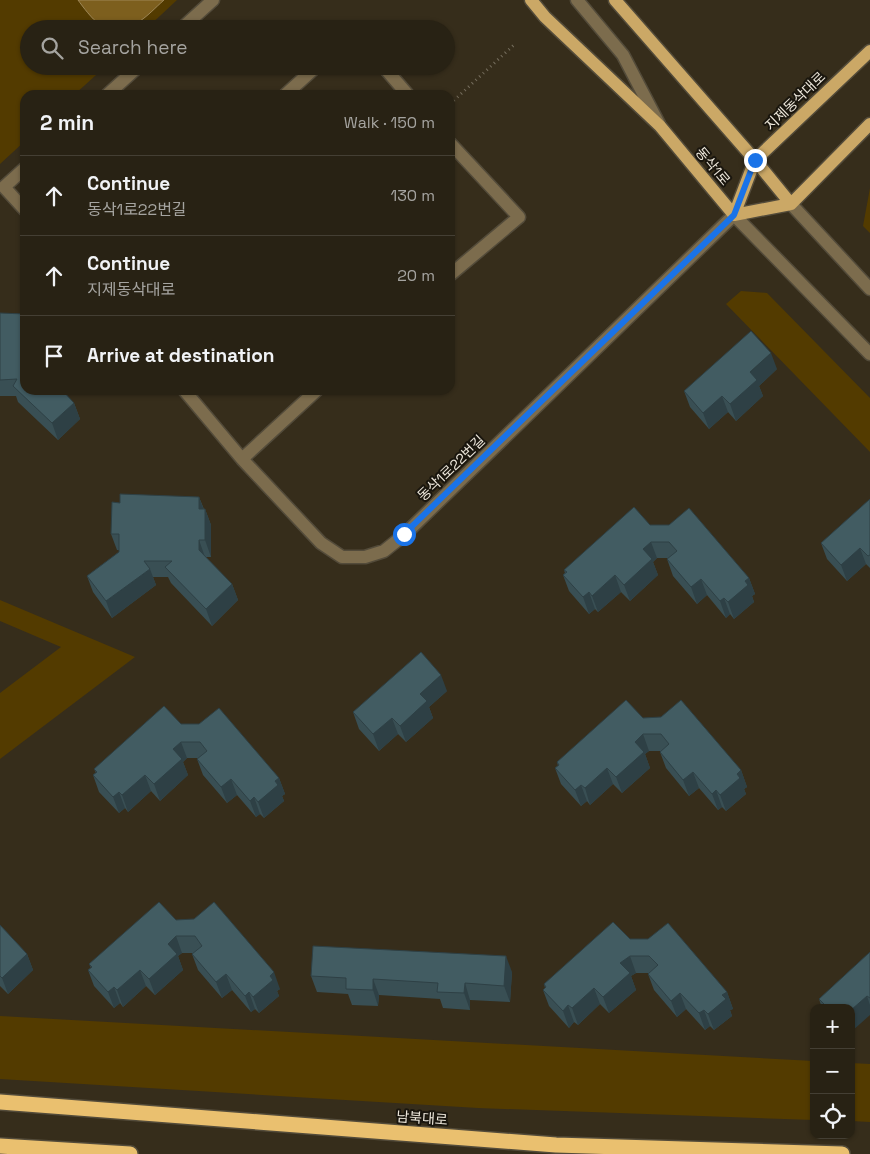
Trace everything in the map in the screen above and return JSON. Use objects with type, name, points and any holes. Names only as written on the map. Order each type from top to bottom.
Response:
[{"type":"highway","name":"남북대로","points":[[0,1102],[556,1145],[842,1154]]},
{"type":"highway","points":[[0,1146],[130,1154]]},
{"type":"main road","name":"동삭1로","points":[[531,0],[545,17],[660,126],[734,215]]},
{"type":"main road","points":[[615,0],[791,204]]},
{"type":"main road","name":"지제동삭대로","points":[[734,215],[755,160],[870,51]]},
{"type":"main road","points":[[734,215],[791,204],[870,124]]},
{"type":"street","points":[[191,20],[213,0]]},
{"type":"street","points":[[577,0],[622,55],[660,126]]},
{"type":"street","points":[[113,90],[129,75]]},
{"type":"street","points":[[291,90],[307,75]]},
{"type":"street","points":[[391,75],[404,90]]},
{"type":"street","points":[[455,147],[519,217],[455,271]]},
{"type":"street","points":[[20,173],[2,189],[20,205]]},
{"type":"street","points":[[791,204],[870,289]]},
{"type":"street","name":"동삭1로","points":[[734,215],[870,354]]},
{"type":"street","name":"동삭1로22번길","points":[[188,395],[242,459],[321,543],[342,557],[365,557],[384,551],[404,534],[734,215]]},
{"type":"street","points":[[242,459],[312,395]]},
{"type":"path","points":[[455,99],[516,43]]},
{"type":"shaded area","points":[[0,0],[78,0],[95,20],[20,20],[20,75],[96,75],[80,90],[20,90],[20,146],[0,164]]},
{"type":"shaded area","points":[[78,0],[164,0],[141,20],[95,20]]},
{"type":"shaded area","points":[[164,0],[177,0],[156,20],[141,20]]},
{"type":"shaded area","points":[[870,188],[870,233],[863,226]]},
{"type":"shaded area","points":[[741,291],[767,293],[870,398],[870,452],[726,304]]},
{"type":"shaded area","points":[[0,600],[135,657],[0,759],[0,693],[61,647],[0,621]]},
{"type":"shaded area","points":[[0,1016],[810,1061],[810,1120],[478,1108],[0,1079]]},
{"type":"shaded area","points":[[855,1063],[870,1064],[870,1122],[855,1121]]},
{"type":"building","points":[[0,313],[20,314],[20,393],[13,386],[17,379],[0,380]]},
{"type":"building","points":[[751,331],[771,353],[750,372],[757,380],[730,404],[722,396],[703,413],[684,391]]},
{"type":"building","points":[[22,395],[67,395],[74,403],[52,423]]},
{"type":"building","points":[[120,494],[199,497],[199,509],[205,509],[205,540],[199,540],[199,550],[232,584],[206,609],[165,567],[172,561],[144,561],[150,569],[106,601],[87,576],[119,552],[119,534],[111,534],[112,502],[120,503]]},
{"type":"building","points":[[870,499],[870,555],[868,556],[860,548],[841,565],[821,543]]},
{"type":"building","points":[[634,507],[650,525],[669,525],[689,508],[749,578],[745,581],[748,585],[728,602],[724,598],[720,601],[701,579],[691,587],[667,559],[677,551],[669,542],[651,542],[643,549],[652,559],[624,585],[615,575],[592,596],[589,592],[583,597],[563,575],[567,572],[564,570]]},
{"type":"building","points":[[421,652],[441,675],[420,694],[427,701],[400,726],[392,718],[373,734],[353,712]]},
{"type":"building","points":[[626,700],[643,718],[661,717],[681,700],[741,770],[737,774],[740,778],[720,795],[716,790],[712,794],[693,772],[683,780],[660,752],[669,744],[661,734],[643,734],[635,742],[644,752],[616,777],[607,768],[585,788],[581,785],[575,790],[555,768],[559,765],[557,762]]},
{"type":"building","points":[[164,706],[181,724],[199,724],[219,708],[279,778],[275,781],[278,785],[258,802],[254,797],[250,801],[231,779],[221,787],[197,759],[207,751],[200,742],[181,742],[173,749],[182,759],[154,784],[145,775],[122,795],[119,792],[113,797],[93,775],[97,772],[94,769]]},
{"type":"building","points":[[159,902],[176,920],[194,919],[214,902],[274,972],[270,976],[273,980],[253,997],[249,992],[245,996],[226,974],[216,982],[192,954],[202,946],[195,936],[176,936],[168,944],[177,954],[149,979],[140,970],[117,990],[114,987],[108,992],[88,970],[92,967],[89,964]]},
{"type":"building","points":[[613,922],[630,939],[648,939],[668,923],[727,992],[722,995],[726,999],[708,1014],[704,1010],[699,1013],[680,993],[671,1001],[648,974],[658,965],[649,956],[630,956],[620,963],[630,973],[603,997],[594,988],[572,1008],[568,1005],[563,1011],[543,990],[546,987],[544,984]]},
{"type":"building","points":[[0,925],[27,954],[2,978],[0,976]]},
{"type":"building","points":[[313,946],[506,956],[504,986],[465,983],[464,993],[437,992],[438,983],[373,979],[373,990],[346,989],[346,978],[311,976]]},
{"type":"building","points":[[870,952],[870,998],[867,996],[855,1006],[855,1004],[824,1004],[819,999]]},
{"type":"route","points":[[404,534],[734,215],[755,160]]}]
